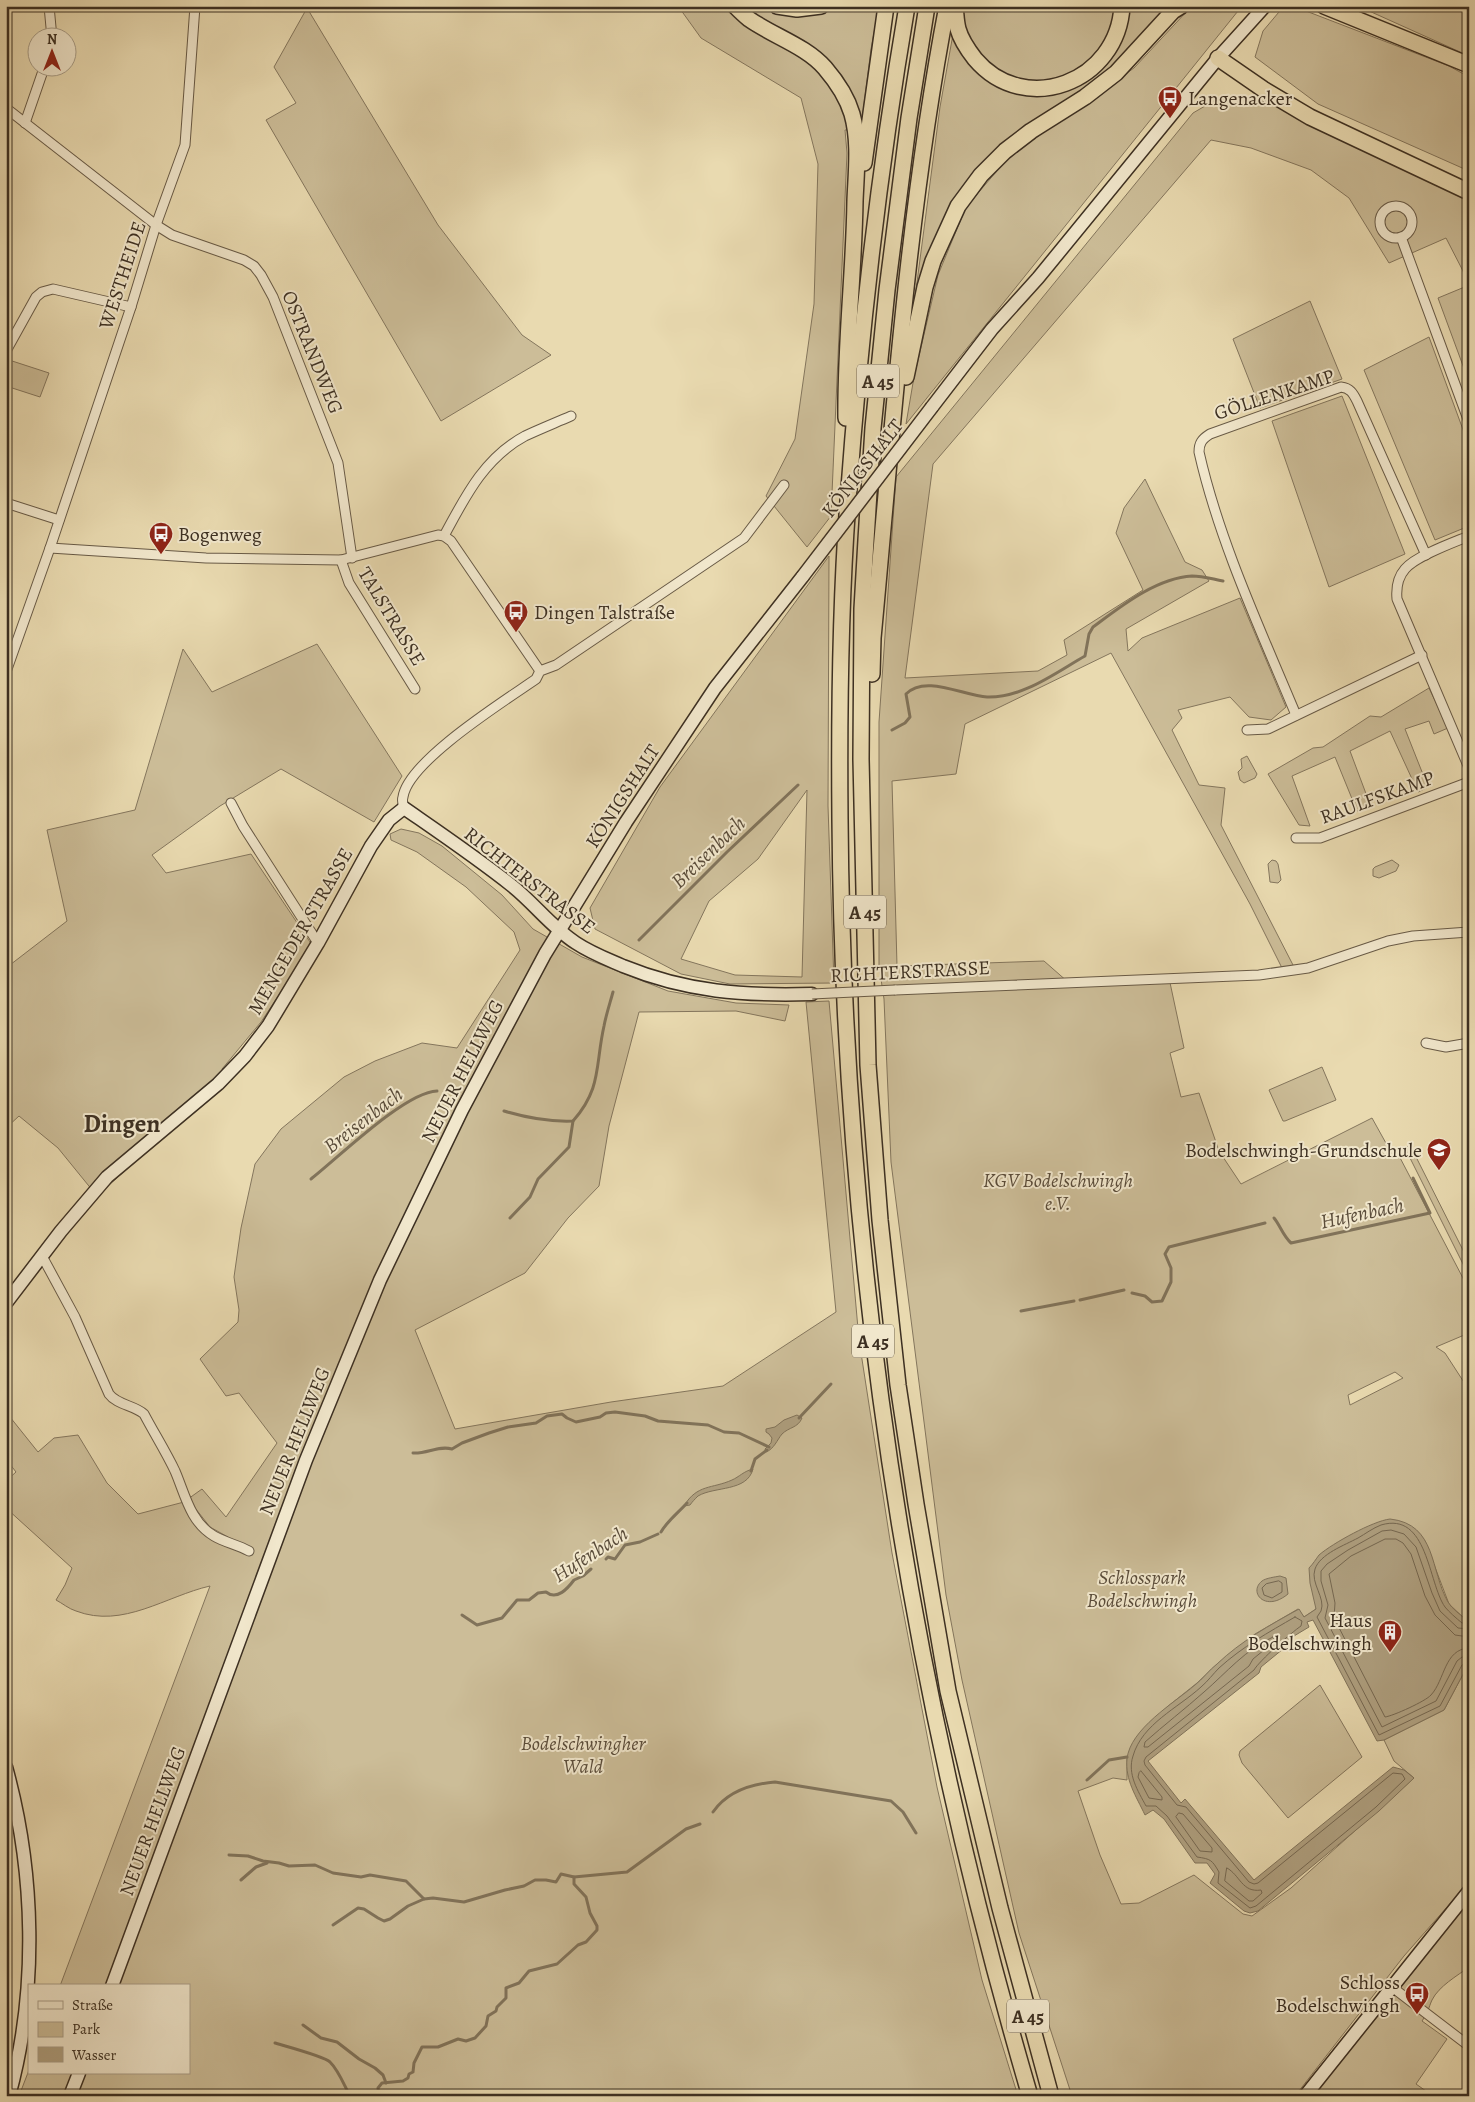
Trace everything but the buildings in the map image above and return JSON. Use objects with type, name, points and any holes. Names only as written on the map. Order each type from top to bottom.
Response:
[{"type":"highway","points":[[735,6],[749,19],[802,50],[824,66],[840,87],[852,112],[855,129],[854,246],[846,386],[847,504]]},
{"type":"highway","points":[[777,6],[797,9],[821,6]]},
{"type":"highway","points":[[854,246],[886,6]]},
{"type":"highway","name":"A 45","points":[[907,6],[886,138],[867,288],[847,504],[840,760],[840,900],[849,1088],[859,1218],[878,1379],[908,1582],[942,1755],[986,1941],[1030,2096]]},
{"type":"highway","name":"A 45","points":[[927,6],[898,195],[877,384],[862,609],[861,759],[868,1065],[880,1220],[898,1385],[948,1691],[1007,1936],[1050,2096]]},
{"type":"highway","points":[[861,759],[870,731],[873,638],[894,419],[921,174],[939,49],[948,6]]},
{"type":"highway","points":[[955,6],[958,29],[967,49],[981,66],[1000,79],[1020,87],[1043,88],[1072,81],[1085,74],[1102,60],[1114,41],[1121,20],[1122,6]]},
{"type":"highway","points":[[894,419],[908,367],[925,287],[933,262],[958,206],[981,175],[1005,151],[1031,131],[1085,97],[1116,73],[1173,11],[1181,6]]},
{"type":"highway","points":[[1313,6],[1346,16]]},
{"type":"highway","points":[[1324,6],[1469,65]]},
{"type":"highway","points":[[1218,58],[1294,108],[1358,141],[1469,192]]},
{"type":"main road","name":"KÖNIGSHALT","points":[[558,931],[626,822],[715,688],[992,329],[1038,278],[1218,58],[1265,6]]},
{"type":"main road","name":"RICHTERSTRASSE","points":[[404,808],[513,886],[558,931],[597,955],[647,975],[675,984],[709,991],[755,995],[812,994]]},
{"type":"main road","name":"MENGEDER STRASSE","points":[[6,1303],[61,1231],[107,1177],[218,1084],[245,1056],[268,1026],[318,943],[371,846],[389,820],[404,808]]},
{"type":"main road","name":"NEUER HELLWEG","points":[[113,1984],[271,1550],[380,1280],[480,1075],[558,931]]},
{"type":"main road","points":[[6,1768],[20,1829],[28,1898],[26,1985],[19,2048],[9,2096]]},
{"type":"main road","points":[[1305,2096],[1469,1891]]},
{"type":"main road","points":[[70,2096],[79,2074]]},
{"type":"street","points":[[50,6],[51,28]]},
{"type":"street","name":"WESTHEIDE","points":[[6,672],[131,307],[156,225],[185,146],[195,6]]},
{"type":"street","points":[[25,123],[41,78]]},
{"type":"street","name":"OSTRANDWEG","points":[[6,108],[156,225],[172,235],[244,260],[254,266],[261,274],[273,296],[338,463],[352,558]]},
{"type":"street","points":[[1401,237],[1469,422]]},
{"type":"street","points":[[6,350],[27,310],[42,292],[53,289],[131,307]]},
{"type":"street","name":"GÖLLENKAMP","points":[[1296,715],[1246,593],[1221,524],[1199,452],[1202,438],[1341,387],[1347,387],[1357,401],[1426,555]]},
{"type":"street","points":[[540,671],[488,593],[451,541],[444,536],[468,492],[485,468],[501,453],[524,437],[571,416]]},
{"type":"street","points":[[404,808],[403,796],[410,781],[444,744],[536,679],[540,671],[556,665],[744,538],[784,485]]},
{"type":"street","points":[[6,503],[59,520]]},
{"type":"street","name":"TALSTRASSE","points":[[50,548],[206,558],[341,560],[438,535],[444,536]]},
{"type":"street","points":[[1469,536],[1426,555],[1406,567],[1396,589],[1396,598],[1469,768]]},
{"type":"street","name":"TALSTRASSE","points":[[341,560],[349,583],[415,689]]},
{"type":"street","points":[[1247,730],[1268,729],[1422,655]]},
{"type":"street","name":"RAULFSKAMP","points":[[1296,838],[1320,838],[1469,782]]},
{"type":"street","points":[[231,803],[243,826],[318,943]]},
{"type":"street","name":"RICHTERSTRASSE","points":[[812,994],[1259,975],[1308,968],[1388,941],[1413,936],[1469,932]]},
{"type":"street","points":[[1426,1043],[1446,1046],[1469,1043]]},
{"type":"street","points":[[42,1256],[75,1317],[109,1394],[113,1399],[144,1414],[175,1472],[185,1499],[199,1522],[213,1536],[249,1551]]},
{"type":"street","points":[[1392,1988],[1469,2046]]},
{"type":"green space","points":[[678,6],[879,6],[871,49],[861,129],[845,130],[847,153],[831,516],[807,547],[766,496],[795,439],[814,304],[818,164],[801,98],[701,38]]},
{"type":"green space","points":[[958,6],[1174,6],[1114,68],[1013,135],[964,186],[911,328],[940,107]]},
{"type":"green space","points":[[1198,6],[1242,6],[906,424],[914,377],[938,275],[966,207],[1009,157],[1134,68],[1188,10]]},
{"type":"green space","points":[[1284,6],[1293,6],[1449,66],[1469,77],[1469,171],[1318,104],[1255,57],[1263,31]]},
{"type":"green space","points":[[1358,6],[1452,6],[1469,13],[1469,56]]},
{"type":"green space","points":[[307,8],[438,225],[522,335],[551,355],[441,421],[266,120],[296,103],[274,67]]},
{"type":"green space","points":[[1247,98],[1271,103],[1469,200],[1469,382],[1438,298],[1467,286],[1463,271],[1446,238],[1389,263],[1349,198],[1311,170],[1251,148],[1211,140],[933,464],[905,678],[1038,671],[1067,655],[1064,640],[1143,590],[1116,533],[1124,508],[1145,479],[1185,562],[1202,570],[1209,581],[1126,629],[1128,651],[1142,638],[1240,598],[1286,707],[1271,720],[1249,717],[1230,697],[1178,710],[1182,718],[1172,730],[1199,785],[1225,788],[1221,825],[1293,965],[1284,972],[1250,904],[1111,653],[965,724],[956,774],[892,781],[897,966],[1044,961],[1068,982],[1169,978],[1184,1048],[1170,1053],[1181,1097],[1199,1093],[1219,1151],[1241,1184],[1372,1118],[1392,1154],[1397,1152],[1464,1280],[1466,1279],[1469,1284],[1469,1333],[1436,1347],[1445,1353],[1469,1390],[1469,1617],[1465,1619],[1449,1604],[1425,1541],[1416,1530],[1355,1534],[1342,1540],[1316,1609],[1304,1617],[1298,1609],[1255,1634],[1167,1707],[1127,1757],[1127,1780],[1113,1778],[1078,1791],[1100,1855],[1121,1904],[1139,1903],[1194,1875],[1243,1914],[1252,1916],[1291,1888],[1414,1778],[1394,1761],[1384,1740],[1444,1710],[1469,1663],[1469,1882],[1404,1956],[1295,2096],[1072,2096],[1019,1933],[962,1680],[946,1595],[891,1162],[884,999],[879,966],[879,722],[896,477],[1193,113],[1217,99]],"holes":[[[1395,1372],[1403,1378],[1350,1405],[1348,1395]]]},
{"type":"green space","points":[[1310,301],[1342,379],[1260,408],[1233,339]]},
{"type":"green space","points":[[1429,337],[1469,446],[1469,526],[1435,540],[1364,370]]},
{"type":"green space","points":[[6,359],[49,373],[40,397],[6,386]]},
{"type":"green space","points":[[1342,396],[1405,554],[1329,587],[1272,421]]},
{"type":"green space","points":[[829,556],[828,806],[834,983],[730,984],[681,974],[595,929],[590,908],[660,787]],"holes":[[[807,790],[802,977],[735,975],[681,959],[709,901],[758,859]]]},
{"type":"green space","points":[[317,644],[402,776],[374,822],[281,769],[220,806],[152,855],[166,873],[251,854],[312,945],[261,1022],[222,1069],[228,1077],[97,1196],[58,1148],[19,1116],[6,1128],[6,968],[67,921],[47,830],[135,810],[183,649],[212,692]]},
{"type":"green space","points":[[1429,688],[1448,728],[1434,734],[1429,721],[1405,729],[1428,787],[1418,792],[1390,731],[1350,751],[1371,807],[1357,811],[1335,757],[1292,776],[1310,826],[1299,825],[1268,774],[1313,748],[1323,747],[1370,716],[1381,717]]},
{"type":"green space","points":[[1247,756],[1257,774],[1255,778],[1244,783],[1240,780],[1238,772],[1242,768],[1241,759]]},
{"type":"green space","name":"Bodelschwingher Wald","points":[[401,829],[419,833],[442,846],[502,895],[533,929],[582,957],[668,991],[736,1003],[789,1005],[785,1021],[736,1011],[639,1012],[609,1126],[599,1186],[568,1218],[525,1273],[415,1330],[455,1429],[611,1402],[723,1386],[836,1312],[806,1002],[829,1001],[859,1340],[892,1553],[937,1787],[982,1980],[1018,2096],[19,2096],[28,2073],[190,2074],[190,1984],[61,1984],[210,1586],[144,1609],[111,1616],[93,1616],[71,1609],[56,1600],[72,1568],[6,1508],[6,1481],[16,1472],[6,1459],[6,1412],[38,1452],[54,1438],[78,1435],[107,1483],[138,1514],[184,1502],[212,1539],[225,1546],[228,1537],[210,1527],[188,1499],[202,1489],[226,1517],[277,1443],[239,1393],[226,1396],[200,1359],[238,1322],[239,1310],[234,1277],[241,1228],[255,1164],[281,1129],[344,1077],[375,1061],[422,1043],[457,1048],[520,950],[514,932],[466,887],[417,852],[391,840],[390,834]]},
{"type":"green space","points":[[1272,860],[1278,864],[1281,880],[1278,883],[1270,882],[1268,864]]},
{"type":"green space","points":[[1392,860],[1399,865],[1396,871],[1379,878],[1373,876],[1373,869],[1375,867]]},
{"type":"green space","points":[[1322,1067],[1336,1100],[1283,1121],[1269,1090]]},
{"type":"green space","points":[[1410,1145],[1469,1262],[1469,1276],[1405,1148]]},
{"type":"green space","points":[[1320,1685],[1362,1757],[1288,1818],[1242,1763],[1239,1755],[1240,1751]]},
{"type":"green space","points":[[1469,1897],[1469,1967],[1439,1990],[1422,2021],[1447,2039],[1416,2084],[1433,2096],[1345,2096],[1341,2093],[1338,2096],[1312,2096]]},
{"type":"water","points":[[797,1415],[802,1418],[796,1426],[782,1434],[773,1447],[766,1452],[765,1449],[771,1443],[772,1438],[766,1432],[766,1429],[775,1427],[784,1420]]},
{"type":"water","points":[[753,1469],[750,1476],[744,1482],[705,1493],[698,1496],[690,1505],[684,1506],[700,1490],[725,1483]]},
{"type":"water","points":[[1390,1519],[1405,1523],[1416,1530],[1424,1539],[1448,1602],[1465,1619],[1469,1617],[1469,1663],[1444,1710],[1384,1740],[1377,1741],[1313,1620],[1307,1622],[1309,1627],[1294,1636],[1283,1649],[1261,1667],[1259,1673],[1148,1761],[1181,1803],[1185,1799],[1254,1880],[1393,1767],[1404,1770],[1414,1778],[1379,1811],[1258,1911],[1250,1913],[1244,1911],[1210,1883],[1215,1874],[1207,1863],[1195,1863],[1164,1819],[1153,1810],[1145,1815],[1132,1788],[1128,1774],[1127,1759],[1130,1748],[1144,1727],[1198,1683],[1214,1666],[1236,1648],[1267,1627],[1299,1609],[1304,1617],[1316,1609],[1310,1583],[1309,1568],[1319,1555],[1353,1533]]},
{"type":"water","points":[[1280,1576],[1286,1578],[1288,1594],[1272,1602],[1261,1599],[1258,1595],[1258,1585],[1264,1580]]},
{"type":"waterway","name":"Breisenbach","points":[[892,730],[905,723],[910,717],[906,694],[914,688],[934,686],[987,697],[1000,696],[1026,689],[1085,656],[1089,634],[1093,627],[1139,595],[1165,582],[1179,578],[1192,576],[1223,581]]},
{"type":"waterway","name":"Breisenbach","points":[[639,940],[727,852],[798,785]]},
{"type":"waterway","name":"Breisenbach","points":[[504,1111],[538,1119],[573,1121],[589,1098],[593,1087],[601,1040],[613,992]]},
{"type":"waterway","name":"Breisenbach","points":[[311,1179],[390,1114],[424,1094],[437,1091]]},
{"type":"waterway","points":[[510,1218],[530,1197],[538,1179],[569,1147],[573,1121]]},
{"type":"waterway","name":"Hufenbach","points":[[1274,1218],[1291,1243],[1430,1213],[1413,1178]]},
{"type":"waterway","name":"Hufenbach","points":[[1132,1293],[1145,1296],[1152,1302],[1162,1301],[1171,1282],[1171,1268],[1165,1254],[1169,1247],[1265,1223]]},
{"type":"waterway","name":"Hufenbach","points":[[1080,1300],[1124,1290]]},
{"type":"waterway","name":"Hufenbach","points":[[1021,1311],[1074,1301]]},
{"type":"waterway","name":"Hufenbach","points":[[799,1418],[831,1384]]},
{"type":"waterway","points":[[413,1453],[442,1448],[452,1449],[462,1443],[508,1427],[536,1423],[547,1416],[562,1414],[576,1422],[615,1412],[645,1416],[658,1421],[708,1425],[724,1432],[739,1433],[769,1447]]},
{"type":"waterway","name":"Hufenbach","points":[[751,1471],[755,1459],[767,1450]]},
{"type":"waterway","name":"Hufenbach","points":[[661,1532],[687,1503]]},
{"type":"waterway","name":"Hufenbach","points":[[606,1559],[608,1557],[615,1559],[625,1545],[640,1542],[658,1534]]},
{"type":"waterway","name":"Hufenbach","points":[[462,1615],[477,1625],[502,1618],[517,1600],[529,1600],[538,1593],[558,1594],[591,1569]]},
{"type":"waterway","points":[[1087,1780],[1109,1760],[1127,1757]]},
{"type":"waterway","points":[[713,1812],[725,1799],[740,1790],[775,1782],[891,1801],[903,1812],[916,1833]]},
{"type":"waterway","points":[[229,1855],[248,1856],[289,1866],[315,1865],[333,1873],[361,1877],[370,1875],[406,1881],[424,1899],[433,1898],[464,1902],[524,1886],[535,1880],[556,1882],[561,1874],[574,1877],[627,1872],[686,1829],[700,1824]]},
{"type":"waterway","points":[[241,1880],[256,1867],[267,1863]]},
{"type":"waterway","points":[[379,2096],[378,2088],[382,2083],[403,2081],[408,2078],[409,2074],[413,2072],[414,2063],[422,2047],[438,2047],[458,2039],[466,2041],[475,2038],[486,2026],[488,2016],[496,2011],[497,2007],[506,1998],[506,1988],[519,1983],[529,1971],[557,1964],[578,1945],[586,1942],[597,1930],[586,1897],[574,1884],[574,1877]]},
{"type":"waterway","points":[[333,1925],[358,1908],[364,1909],[384,1921],[408,1906],[424,1899]]},
{"type":"waterway","points":[[303,2025],[321,2038],[337,2042],[359,2059],[375,2068],[383,2075],[386,2083]]},
{"type":"waterway","points":[[275,2043],[330,2062],[339,2074],[350,2096]]},
{"type":"place","name":"Langenacker","points":[[1170,119]]},
{"type":"place","name":"Bogenweg","points":[[161,555]]},
{"type":"place","name":"Dingen Talstraße","points":[[516,633]]},
{"type":"place","name":"Bodelschwingh-Grundschule","points":[[1439,1171]]},
{"type":"place","name":"Haus Bodelschwingh","points":[[1390,1653]]},
{"type":"place","name":"Schloss Bodelschwingh","points":[[1417,2015]]},
{"type":"district","name":"Dingen","points":[[122,1123]]},
{"type":"park label","name":"KGV Bodelschwingh e.V.","points":[[1058,1192]]},
{"type":"park label","name":"Schlosspark Bodelschwingh","points":[[1142,1588]]}]
